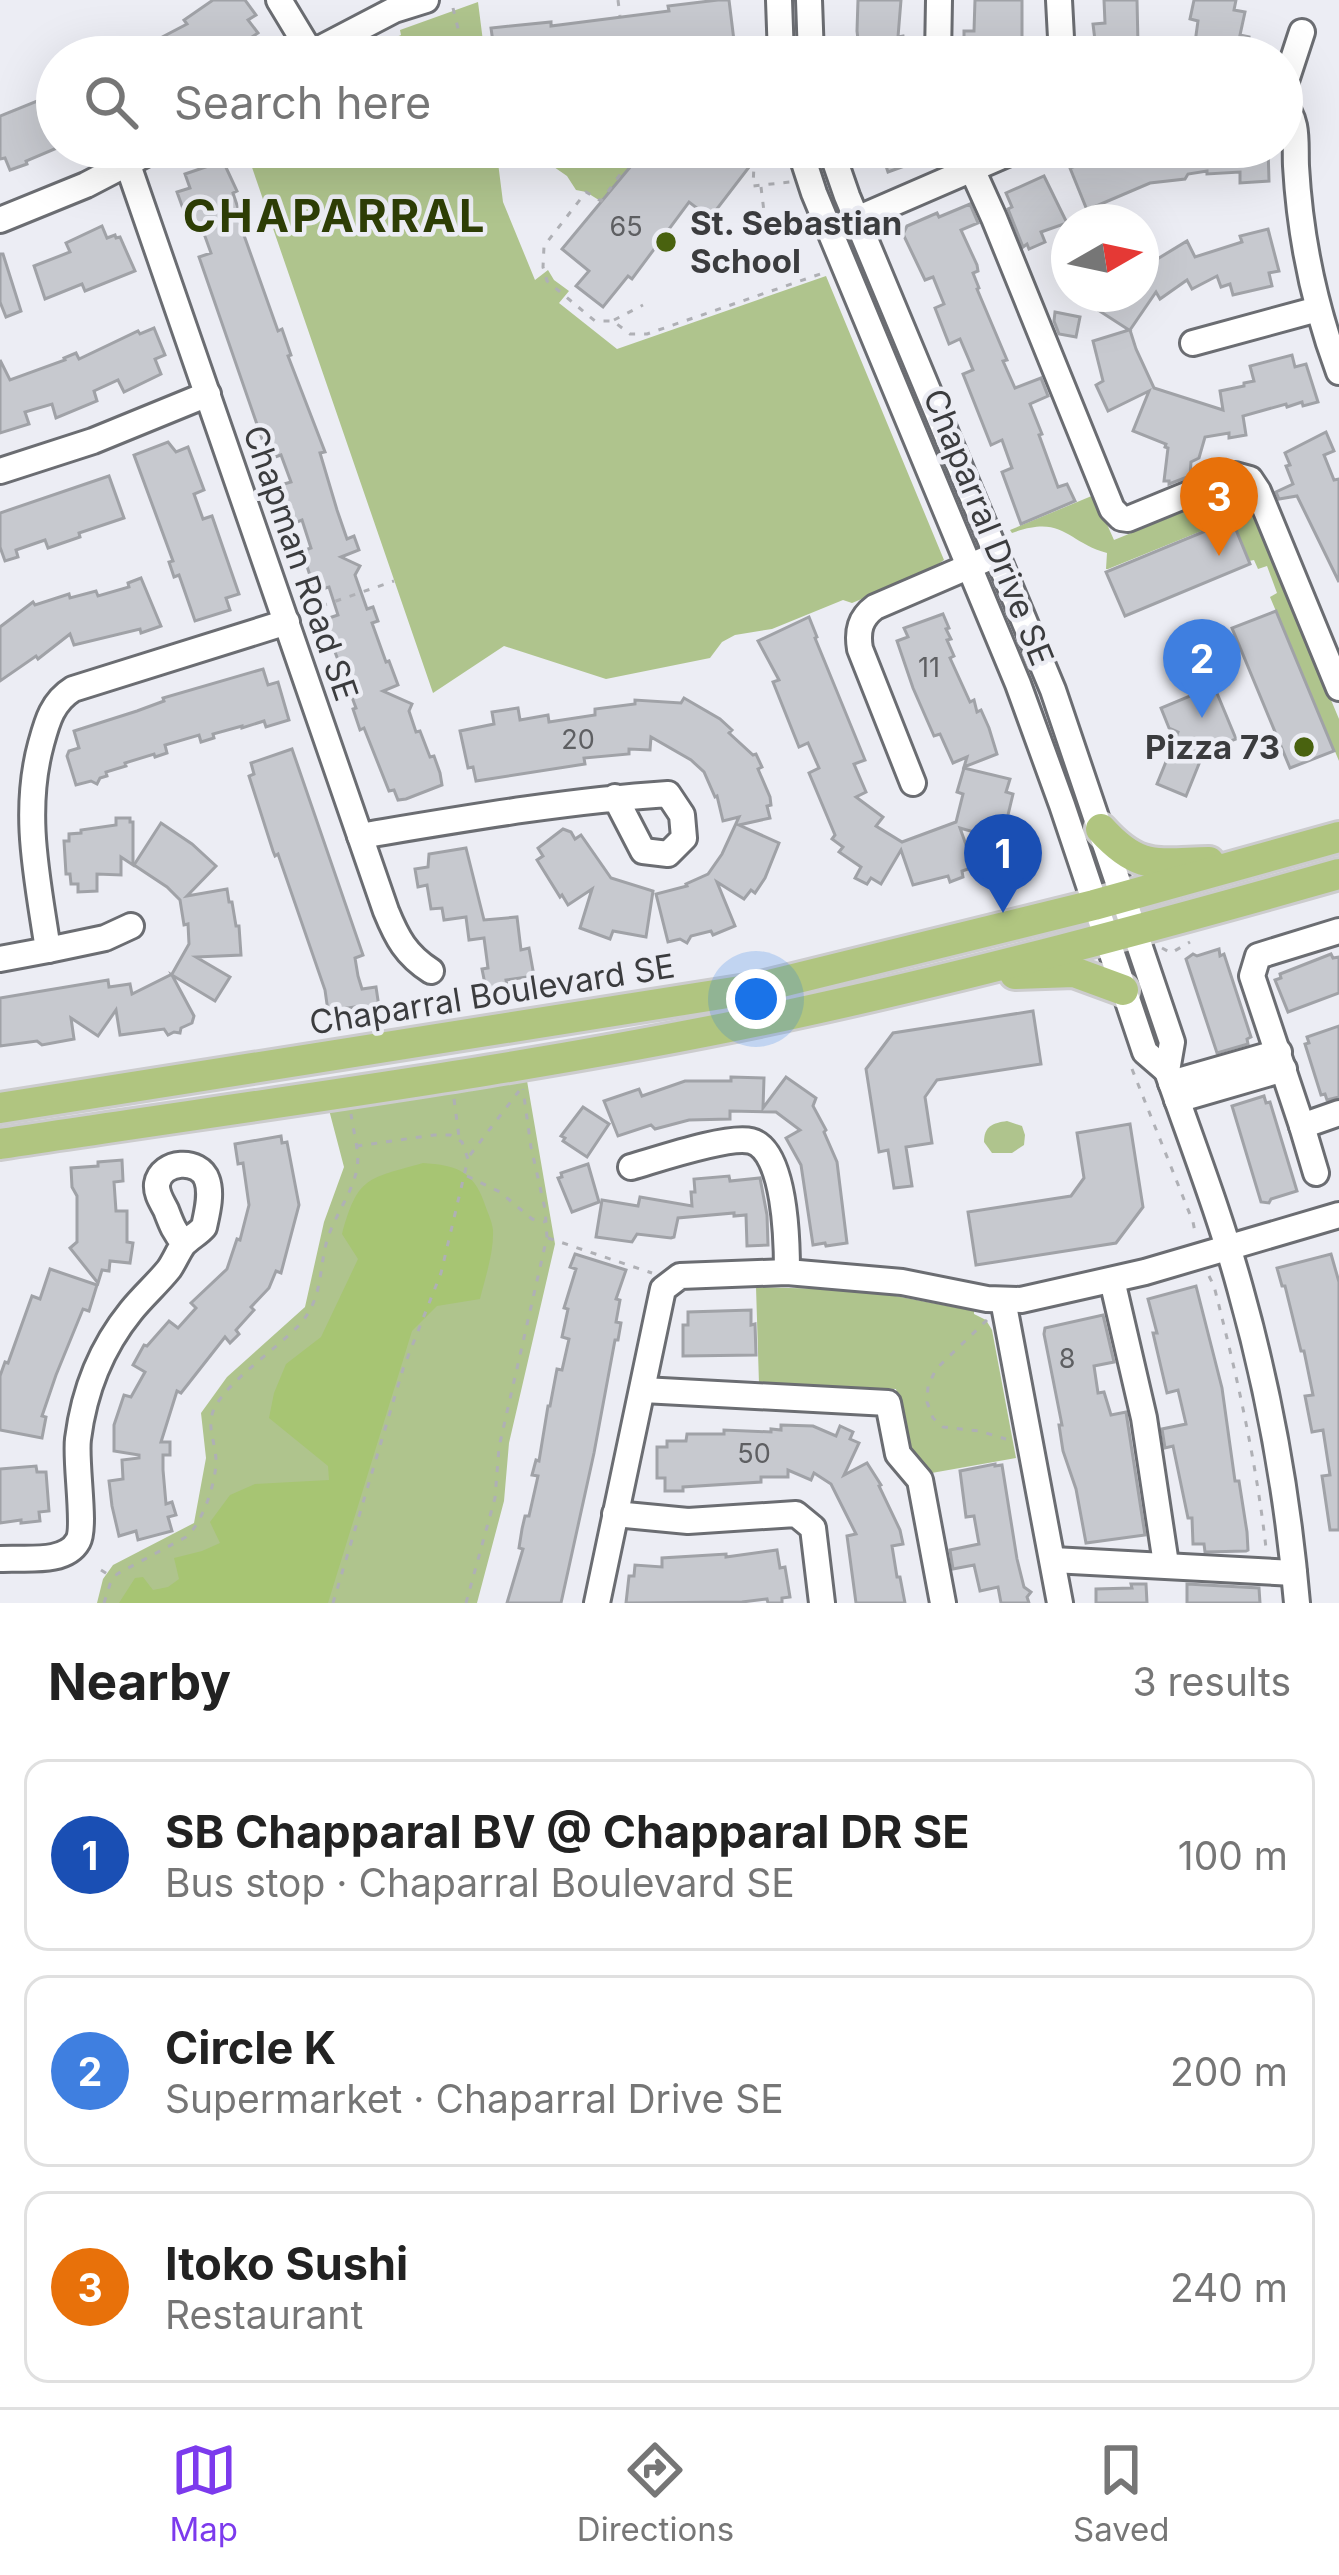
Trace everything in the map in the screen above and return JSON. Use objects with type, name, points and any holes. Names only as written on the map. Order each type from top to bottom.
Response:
[{"type":"main road","points":[[1100,829],[1127,855],[1144,861],[1251,862]]},
{"type":"main road","name":"Chaparral Boulevard SE","points":[[0,1108],[753,989],[1108,901],[1339,837]]},
{"type":"main road","points":[[0,1144],[351,1094],[782,1016],[1119,934],[1339,874]]},
{"type":"main road","points":[[949,976],[1075,972],[1124,991]]},
{"type":"street","points":[[279,0],[298,36]]},
{"type":"street","points":[[344,36],[394,10],[426,0]]},
{"type":"street","points":[[779,0],[780,36]]},
{"type":"street","points":[[809,0],[811,36]]},
{"type":"street","points":[[938,36],[939,0]]},
{"type":"street","points":[[1059,0],[1061,36]]},
{"type":"street","points":[[1301,36],[1302,32]]},
{"type":"street","points":[[0,220],[121,168]]},
{"type":"street","name":"Chapman Road SE","points":[[129,168],[293,617],[360,836],[399,941],[414,960],[431,970]]},
{"type":"street","name":"Chaparral Drive SE","points":[[807,168],[1119,934]]},
{"type":"street","name":"Chaparral Drive SE","points":[[838,168],[1053,690],[1100,829],[1108,901]]},
{"type":"street","points":[[830,231],[948,168]]},
{"type":"street","points":[[971,168],[1112,509],[1128,519],[1235,476],[1250,479],[1339,688]]},
{"type":"street","points":[[1297,168],[1300,217],[1318,309],[1339,371]]},
{"type":"street","points":[[1193,344],[1318,309]]},
{"type":"street","points":[[0,471],[93,441],[208,394]]},
{"type":"street","points":[[913,783],[860,649],[860,626],[874,607],[998,554]]},
{"type":"street","points":[[48,950],[31,813],[38,753],[55,705],[73,689],[293,617]]},
{"type":"street","points":[[360,836],[615,797]]},
{"type":"street","points":[[0,958],[105,938],[131,926]]},
{"type":"street","points":[[1316,1173],[1252,976],[1258,956],[1339,932]]},
{"type":"street","points":[[1119,934],[1124,991],[1145,1052],[1172,1084]]},
{"type":"street","points":[[1119,934],[1172,1042],[1172,1084],[1228,1248],[1268,1407],[1282,1573],[1297,1603]]},
{"type":"street","points":[[1172,1084],[1281,1060]]},
{"type":"street","points":[[1301,1126],[1339,1113]]},
{"type":"street","points":[[631,1167],[736,1141],[756,1143],[770,1159],[778,1182],[787,1272]]},
{"type":"street","points":[[597,1603],[663,1289],[680,1276],[787,1272],[902,1282],[995,1299],[1036,1298],[1339,1215]]},
{"type":"street","points":[[0,1559],[53,1557],[77,1542],[82,1528],[77,1448],[89,1387],[116,1331],[184,1243]]},
{"type":"street","points":[[1112,1280],[1144,1418],[1166,1564]]},
{"type":"street","points":[[995,1299],[1030,1441],[1060,1603]]},
{"type":"street","points":[[643,1390],[888,1403],[898,1454],[920,1480],[943,1603]]},
{"type":"street","points":[[616,1514],[688,1521],[796,1514],[813,1528],[822,1603]]},
{"type":"street","points":[[1053,1560],[1282,1573]]},
{"type":"path","points":[[618,0],[620,16]]},
{"type":"path","points":[[453,8],[460,36]]},
{"type":"path","points":[[626,168],[601,201],[586,192],[544,246],[543,266],[547,281],[596,321],[613,321],[643,305]]},
{"type":"path","points":[[754,168],[753,186],[792,182]]},
{"type":"path","points":[[761,185],[766,229]]},
{"type":"path","points":[[613,321],[630,334],[647,334],[827,271]]},
{"type":"path","points":[[293,617],[394,581]]},
{"type":"path","points":[[1126,1053],[1214,1286],[1282,1573]]},
{"type":"path","points":[[466,1603],[495,1498],[500,1447],[547,1238],[523,1084],[468,1159]]},
{"type":"path","points":[[454,1096],[459,1139]]},
{"type":"path","points":[[104,1603],[113,1578],[186,1537],[199,1522],[216,1465],[212,1412],[230,1388],[312,1309],[328,1239],[357,1168],[351,1109]]},
{"type":"path","points":[[333,1603],[398,1385],[441,1273],[468,1159],[459,1139],[434,1135],[355,1147]]},
{"type":"path","points":[[466,1175],[500,1192],[532,1219],[547,1222]]},
{"type":"path","points":[[547,1238],[651,1271],[663,1289]]},
{"type":"path","points":[[995,1299],[988,1319],[936,1369],[927,1402],[943,1427],[979,1431],[1016,1443],[1030,1441]]},
{"type":"path","points":[[101,1570],[113,1578]]},
{"type":"green space","points":[[478,2],[482,36],[399,36],[400,30]]},
{"type":"green space","points":[[252,168],[499,168],[503,202],[535,280],[548,270],[569,291],[559,303],[617,349],[826,276],[944,560],[927,572],[852,603],[843,600],[772,629],[735,635],[722,642],[710,658],[606,679],[504,646],[433,693]]},
{"type":"green space","points":[[555,168],[630,168],[602,202],[576,190]]},
{"type":"green space","points":[[1239,489],[1339,719],[1339,761],[1270,597],[1277,593],[1267,566],[1258,569],[1254,560],[1249,561],[1231,519],[1108,569],[1107,553],[1054,528],[1010,530],[1094,495],[1114,540]]},
{"type":"green space","points":[[526,1075],[555,1244],[509,1443],[504,1501],[477,1603],[97,1603],[103,1579],[113,1565],[194,1523],[206,1458],[201,1413],[227,1377],[305,1307],[324,1222],[344,1167],[328,1106]]},
{"type":"green space","points":[[1007,1121],[1022,1126],[1024,1145],[1012,1153],[992,1153],[984,1142],[986,1132]]},
{"type":"green space","points":[[423,1163],[453,1168],[474,1183],[492,1227],[489,1265],[480,1299],[437,1306],[412,1331],[328,1603],[119,1603],[135,1578],[143,1577],[153,1590],[168,1587],[179,1579],[174,1558],[220,1543],[210,1522],[230,1495],[255,1484],[329,1480],[328,1466],[269,1418],[274,1393],[286,1364],[321,1337],[358,1259],[342,1234],[360,1190],[377,1177]]},
{"type":"green space","points":[[756,1287],[864,1290],[974,1311],[992,1330],[1016,1458],[926,1474],[907,1448],[896,1389],[759,1384]]},
{"type":"building","points":[[213,0],[245,0],[256,15],[248,20],[258,33],[164,36],[187,24],[184,20]]},
{"type":"building","points":[[729,0],[733,36],[492,36],[491,28],[551,22],[551,26],[669,11],[668,6]]},
{"type":"building","points":[[858,0],[901,0],[898,36],[858,36]]},
{"type":"building","points":[[975,0],[1022,0],[1022,36],[964,36],[964,31],[974,31]]},
{"type":"building","points":[[1104,0],[1137,0],[1138,36],[1094,36],[1093,24],[1105,23]]},
{"type":"building","points":[[1194,0],[1236,0],[1234,10],[1245,12],[1240,35],[1244,36],[1196,36],[1198,21],[1190,19]]},
{"type":"building","points":[[36,101],[36,157],[27,164],[10,170],[5,158],[0,159],[0,116]]},
{"type":"building","points":[[226,168],[237,191],[233,193],[240,224],[325,452],[320,453],[347,539],[354,536],[359,550],[341,557],[360,566],[355,575],[367,609],[373,607],[378,621],[372,623],[398,685],[383,691],[412,704],[409,711],[416,732],[420,731],[440,773],[442,785],[406,799],[398,800],[394,790],[389,791],[364,728],[360,730],[323,620],[338,615],[329,587],[315,591],[302,551],[311,548],[302,520],[292,524],[277,486],[291,482],[281,455],[269,459],[199,257],[211,253],[202,228],[191,231],[177,192],[190,188],[185,174]]},
{"type":"building","points":[[629,168],[748,168],[710,218],[689,202],[632,279],[628,276],[603,307],[576,286],[589,271],[562,249]]},
{"type":"building","points":[[1070,168],[1269,168],[1269,181],[1240,183],[1240,172],[1207,171],[1150,183],[1101,204],[1085,204]]},
{"type":"building","points":[[1044,176],[1058,204],[1051,204],[1051,229],[1041,232],[1045,242],[1023,247],[1006,193]]},
{"type":"building","points":[[970,204],[978,223],[961,230],[977,265],[973,273],[977,289],[1015,388],[1041,378],[1048,396],[1030,404],[1058,487],[1067,484],[1075,501],[1021,524],[1002,472],[1012,468],[1002,440],[991,445],[963,374],[973,370],[969,360],[960,339],[949,344],[935,308],[944,304],[933,277],[925,280],[903,234],[907,226]]},
{"type":"building","points":[[102,226],[107,238],[120,237],[135,271],[85,291],[82,284],[45,299],[34,266],[70,252],[66,243]]},
{"type":"building","points":[[1268,229],[1279,271],[1269,273],[1272,286],[1233,295],[1230,284],[1221,287],[1217,276],[1192,289],[1187,280],[1160,299],[1159,258],[1187,241],[1195,257],[1242,242],[1240,236]]},
{"type":"building","points":[[0,254],[21,311],[6,317],[0,302]]},
{"type":"building","points":[[1055,312],[1080,317],[1076,337],[1059,334]]},
{"type":"building","points":[[1101,312],[1142,312],[1130,330],[1154,388],[1223,410],[1220,391],[1254,381],[1250,366],[1292,355],[1295,367],[1306,364],[1318,402],[1286,404],[1243,416],[1246,435],[1205,437],[1199,458],[1191,462],[1190,476],[1169,484],[1164,481],[1166,444],[1133,431],[1149,391],[1108,411],[1096,385],[1103,381],[1093,341],[1129,330]]},
{"type":"building","points":[[154,328],[165,355],[155,359],[161,374],[124,392],[118,380],[94,391],[97,401],[56,418],[52,404],[25,412],[29,424],[0,433],[0,360],[10,380],[76,353],[79,359]]},
{"type":"building","points":[[1326,432],[1334,451],[1324,455],[1334,480],[1339,479],[1339,582],[1297,496],[1279,499],[1276,492],[1293,484],[1285,453]]},
{"type":"building","points":[[168,442],[176,452],[188,447],[204,490],[194,494],[203,519],[212,516],[239,594],[226,598],[230,610],[195,621],[179,575],[174,577],[169,562],[173,561],[134,455]]},
{"type":"building","points":[[109,476],[124,518],[48,548],[45,540],[16,550],[18,557],[5,561],[0,513]]},
{"type":"building","points":[[1232,520],[1250,564],[1125,616],[1106,572]]},
{"type":"building","points":[[141,578],[161,626],[74,645],[70,634],[0,681],[0,627],[33,602],[96,591],[98,596],[129,587],[128,583]]},
{"type":"building","points":[[1276,611],[1334,751],[1290,768],[1232,628]]},
{"type":"building","points":[[943,614],[954,656],[950,658],[970,702],[974,700],[977,712],[981,710],[997,754],[964,767],[967,757],[953,763],[940,734],[934,736],[897,641],[908,637],[904,628]]},
{"type":"building","points":[[809,617],[865,760],[854,764],[866,792],[856,797],[883,817],[876,826],[902,842],[956,822],[964,768],[1010,779],[1006,792],[1013,794],[1002,840],[960,828],[974,867],[962,871],[963,877],[913,885],[901,850],[881,884],[871,878],[867,884],[855,878],[861,867],[839,852],[843,847],[832,839],[835,835],[809,773],[819,768],[808,743],[799,747],[773,682],[779,680],[758,641]]},
{"type":"building","points":[[263,669],[268,685],[278,682],[289,720],[266,727],[264,721],[242,726],[201,742],[199,735],[165,745],[167,753],[125,763],[106,772],[97,784],[76,785],[67,756],[79,748],[74,731],[163,698]]},
{"type":"building","points":[[1214,686],[1236,739],[1216,747],[1207,744],[1186,796],[1157,784],[1178,732],[1169,728],[1161,708]]},
{"type":"building","points":[[684,698],[720,719],[732,730],[729,733],[756,754],[770,797],[770,818],[739,825],[779,843],[755,893],[751,890],[744,899],[717,882],[735,926],[713,935],[711,931],[691,936],[687,943],[680,939],[668,942],[656,894],[687,886],[708,874],[739,817],[723,821],[704,772],[651,737],[650,750],[629,749],[629,754],[584,758],[585,764],[476,781],[473,767],[468,768],[460,731],[494,724],[492,712],[518,708],[520,720],[548,715],[549,722],[595,715],[595,709],[635,704],[635,700],[681,703]]},
{"type":"building","points":[[292,749],[363,955],[355,958],[362,989],[376,987],[379,1007],[328,1011],[325,990],[278,854],[273,851],[249,776],[254,774],[251,763]]},
{"type":"building","points":[[116,818],[133,822],[133,865],[121,857],[121,875],[97,874],[97,891],[78,892],[78,884],[71,884],[66,874],[64,841],[81,830],[116,825]]},
{"type":"building","points":[[161,823],[216,866],[187,896],[227,889],[232,902],[241,955],[196,957],[230,977],[215,1001],[172,975],[194,1016],[180,1033],[168,1035],[164,1029],[120,1035],[116,1010],[98,1036],[71,1018],[74,1039],[0,1046],[0,998],[108,980],[109,987],[130,984],[132,994],[172,974],[189,944],[180,900],[134,865]]},
{"type":"building","points":[[563,829],[575,839],[581,835],[611,878],[653,891],[646,937],[613,931],[610,939],[580,928],[592,889],[568,905],[537,860],[543,856],[538,848]]},
{"type":"building","points":[[466,848],[484,920],[517,917],[521,950],[529,948],[534,976],[486,989],[484,938],[469,940],[466,917],[444,920],[442,908],[431,909],[427,885],[418,887],[415,869],[428,867],[429,854]]},
{"type":"building","points":[[1219,949],[1251,1037],[1248,1044],[1217,1053],[1186,959]]},
{"type":"building","points":[[1331,954],[1339,957],[1339,993],[1288,1012],[1275,980]]},
{"type":"building","points":[[1033,1011],[1041,1064],[937,1080],[925,1097],[932,1143],[906,1147],[912,1186],[894,1188],[888,1150],[879,1152],[866,1069],[893,1033]]},
{"type":"building","points":[[1339,1026],[1339,1097],[1327,1100],[1321,1095],[1305,1044],[1307,1037]]},
{"type":"building","points":[[731,1077],[764,1078],[763,1108],[786,1077],[816,1098],[813,1106],[837,1162],[847,1243],[813,1245],[801,1165],[786,1138],[800,1130],[776,1112],[730,1111],[730,1119],[689,1120],[655,1129],[651,1125],[618,1136],[604,1101],[639,1089],[642,1096],[685,1081],[731,1081]]},
{"type":"building","points":[[1264,1096],[1270,1102],[1297,1191],[1269,1203],[1261,1202],[1232,1106]]},
{"type":"building","points":[[583,1107],[609,1124],[587,1157],[561,1136]]},
{"type":"building","points":[[1130,1124],[1143,1207],[1116,1243],[976,1265],[968,1212],[1071,1196],[1084,1178],[1077,1133]]},
{"type":"building","points":[[281,1136],[282,1143],[287,1142],[299,1205],[281,1273],[276,1271],[269,1288],[251,1307],[254,1310],[236,1330],[239,1334],[230,1343],[225,1337],[181,1393],[177,1391],[161,1442],[170,1442],[170,1455],[163,1455],[163,1470],[166,1504],[172,1502],[176,1515],[168,1517],[172,1531],[138,1540],[136,1531],[119,1536],[109,1481],[123,1479],[122,1460],[139,1458],[114,1451],[114,1425],[124,1395],[131,1397],[145,1372],[133,1365],[144,1345],[169,1321],[178,1328],[196,1308],[191,1303],[227,1269],[249,1205],[235,1144]]},
{"type":"building","points":[[122,1160],[123,1181],[114,1182],[116,1211],[127,1211],[127,1242],[133,1243],[130,1263],[110,1261],[109,1271],[102,1270],[98,1283],[70,1248],[77,1242],[77,1196],[71,1168]]},
{"type":"building","points":[[588,1164],[599,1202],[572,1212],[558,1178]]},
{"type":"building","points":[[729,1176],[730,1181],[760,1178],[768,1245],[747,1246],[746,1215],[734,1213],[678,1218],[671,1238],[637,1234],[632,1242],[596,1237],[602,1200],[638,1206],[640,1197],[692,1206],[694,1179]]},
{"type":"building","points":[[575,1254],[626,1270],[616,1299],[620,1300],[618,1340],[561,1603],[507,1603],[523,1549],[519,1548],[522,1529],[538,1476],[532,1475],[539,1461],[548,1406],[569,1339],[562,1337],[568,1309],[564,1308],[576,1269],[570,1267]]},
{"type":"building","points":[[1331,1254],[1339,1282],[1339,1530],[1330,1530],[1322,1476],[1330,1475],[1323,1430],[1312,1432],[1305,1396],[1313,1395],[1304,1351],[1277,1268]]},
{"type":"building","points":[[50,1269],[97,1285],[56,1375],[42,1416],[46,1417],[42,1438],[0,1430],[0,1376],[32,1296],[40,1299]]},
{"type":"building","points":[[1196,1286],[1222,1388],[1247,1532],[1246,1551],[1205,1552],[1204,1544],[1193,1544],[1192,1518],[1188,1518],[1173,1446],[1165,1448],[1162,1429],[1186,1424],[1178,1390],[1167,1393],[1148,1299]]},
{"type":"building","points":[[751,1310],[756,1355],[683,1356],[688,1312]]},
{"type":"building","points":[[1103,1315],[1114,1362],[1094,1366],[1098,1393],[1104,1392],[1111,1415],[1126,1412],[1145,1535],[1086,1543],[1063,1451],[1044,1334],[1045,1328]]},
{"type":"building","points":[[781,1425],[813,1426],[836,1436],[840,1426],[853,1432],[850,1439],[859,1443],[844,1475],[867,1463],[881,1485],[903,1544],[892,1546],[905,1603],[856,1603],[847,1536],[856,1534],[831,1484],[814,1473],[811,1480],[788,1470],[788,1477],[683,1487],[683,1491],[665,1491],[665,1478],[657,1478],[657,1447],[667,1447],[667,1441],[686,1441],[687,1434],[724,1434],[724,1430],[771,1432],[781,1430]]},
{"type":"building","points":[[1002,1465],[1017,1559],[1024,1587],[1031,1592],[1029,1603],[1001,1603],[998,1587],[980,1591],[974,1565],[953,1569],[950,1550],[979,1544],[974,1516],[966,1517],[960,1471]]},
{"type":"building","points":[[36,1466],[37,1472],[46,1472],[49,1511],[39,1512],[40,1521],[0,1523],[0,1469]]},
{"type":"building","points":[[777,1550],[790,1597],[782,1598],[782,1603],[768,1603],[767,1599],[626,1603],[635,1565],[662,1567],[662,1558]]},
{"type":"building","points":[[1131,1584],[1146,1584],[1147,1603],[1096,1603],[1096,1589],[1132,1588]]},
{"type":"building","points":[[1187,1584],[1259,1588],[1260,1603],[1187,1603]]},
{"type":"place","name":"St. Sebastian School","points":[[666,242]]},
{"type":"place","name":"Itoko Sushi","points":[[1219,556]]},
{"type":"place","name":"Circle K","points":[[1202,718]]},
{"type":"place","name":"Pizza 73","points":[[1304,747]]},
{"type":"place","name":"SB Chapparal BV @ Chapparal DR SE","points":[[1003,913]]},
{"type":"district","name":"CHAPARRAL","points":[[335,215]]}]
